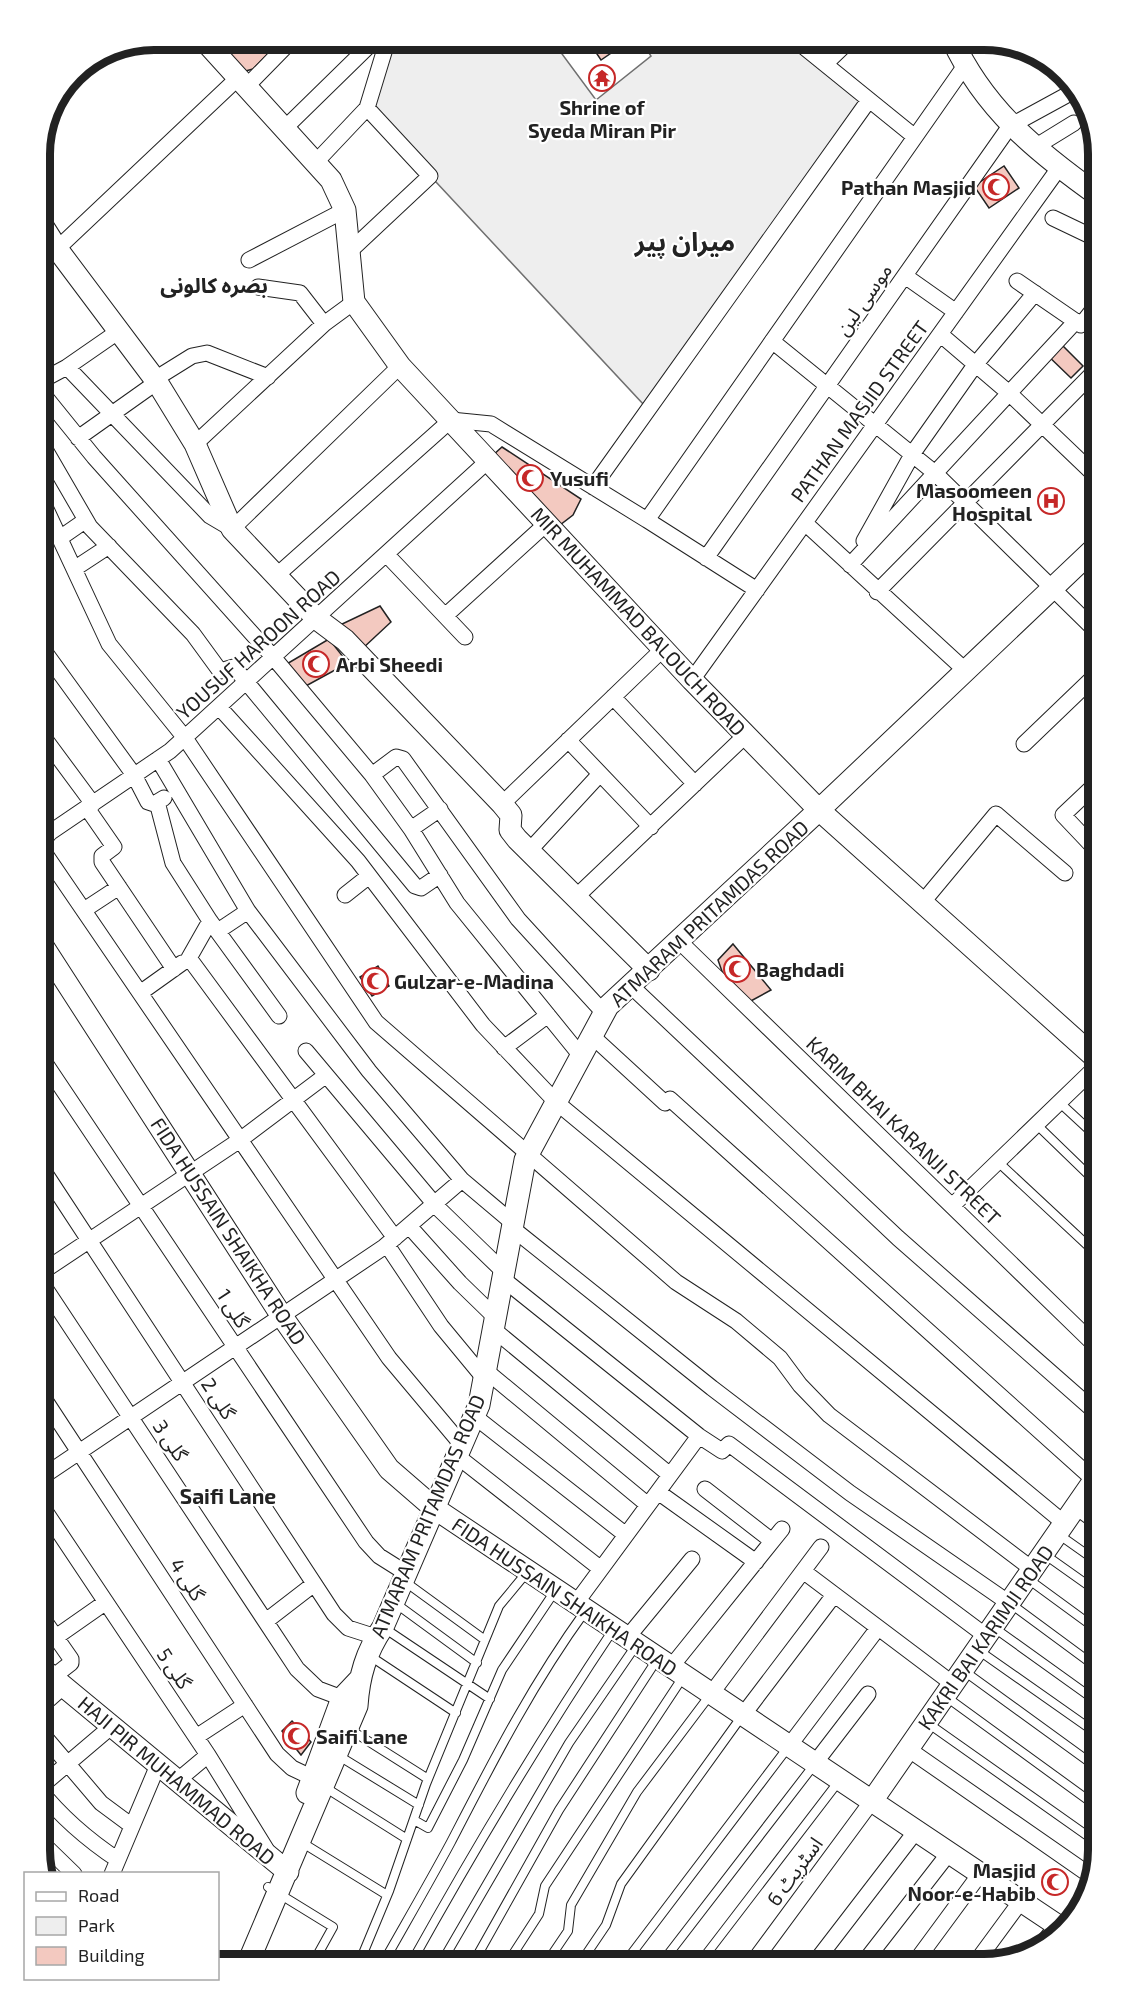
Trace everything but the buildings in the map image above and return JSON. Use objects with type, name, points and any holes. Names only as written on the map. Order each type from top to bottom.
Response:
[{"type":"street","points":[[195,444],[324,324],[354,302],[345,210],[332,180],[213,50]]},
{"type":"street","points":[[50,257],[280,50]]},
{"type":"street","points":[[285,128],[365,50]]},
{"type":"street","points":[[315,163],[367,108],[385,50]]},
{"type":"street","points":[[808,50],[915,137]]},
{"type":"street","points":[[825,64],[840,50]]},
{"type":"street","points":[[957,50],[964,66],[1010,126],[1059,168],[1088,188]]},
{"type":"street","points":[[647,520],[964,66]]},
{"type":"street","name":"موسی لین","points":[[706,558],[1010,126],[1069,94]]},
{"type":"street","points":[[593,487],[869,100]]},
{"type":"street","points":[[350,250],[430,176],[367,108]]},
{"type":"street","points":[[1035,147],[1074,123]]},
{"type":"street","name":"PATHAN MASJID STREET","points":[[692,680],[1059,168]]},
{"type":"street","points":[[249,260],[345,210]]},
{"type":"street","points":[[1053,218],[1088,235]]},
{"type":"street","points":[[50,237],[156,381],[195,444],[232,529]]},
{"type":"street","points":[[905,276],[956,312]]},
{"type":"street","points":[[1017,281],[1081,325],[1088,316]]},
{"type":"street","points":[[258,287],[300,293],[324,324]]},
{"type":"street","points":[[850,565],[913,453],[975,365],[1035,293]]},
{"type":"street","name":"MIR MUHAMMAD BALOUCH ROAD","points":[[354,302],[400,366],[490,459],[546,524],[692,680],[819,810],[1088,1052]]},
{"type":"street","points":[[850,565],[1076,321]]},
{"type":"street","points":[[50,376],[119,331]]},
{"type":"street","points":[[940,334],[1009,393],[1088,468]]},
{"type":"street","points":[[772,341],[913,453],[1088,623]]},
{"type":"street","points":[[78,438],[198,353],[207,353],[268,377]]},
{"type":"street","points":[[232,529],[400,366]]},
{"type":"street","points":[[67,367],[210,516],[232,529],[317,619],[345,640],[502,804],[511,815],[510,830],[529,851],[649,970]]},
{"type":"street","points":[[878,592],[1088,378]]},
{"type":"street","points":[[50,402],[78,438],[274,658],[372,775],[411,829],[456,903],[581,1056]]},
{"type":"street","points":[[276,576],[451,420],[491,423],[757,590]]},
{"type":"street","points":[[50,458],[86,520],[193,634],[220,671],[231,666],[247,682],[415,886],[421,888],[440,876]]},
{"type":"street","name":"YOUSUF HAROON ROAD","points":[[50,834],[158,759],[184,738],[490,459]]},
{"type":"street","points":[[50,517],[109,645],[184,738],[376,1022],[676,1282],[736,1321],[780,1358],[800,1385],[829,1415],[1034,1567]]},
{"type":"street","points":[[60,538],[86,520]]},
{"type":"street","points":[[805,523],[966,671]]},
{"type":"street","points":[[446,616],[546,524]]},
{"type":"street","points":[[74,569],[109,546]]},
{"type":"street","name":"ATMARAM PRITAMDAS ROAD","points":[[251,1954],[273,1890],[279,1865],[319,1782],[338,1755],[357,1706],[359,1680],[375,1639],[405,1576],[474,1416],[485,1374],[528,1154],[604,1013],[630,985],[679,942],[1088,554]]},
{"type":"street","points":[[387,555],[465,638]]},
{"type":"street","points":[[502,804],[663,649]]},
{"type":"street","points":[[50,659],[134,776],[148,802],[157,802],[177,791]]},
{"type":"street","points":[[1024,744],[1088,683]]},
{"type":"street","points":[[613,697],[696,784]]},
{"type":"street","points":[[219,707],[369,876],[483,1025],[556,1102],[1065,1522]]},
{"type":"street","points":[[576,897],[746,735]]},
{"type":"street","points":[[568,740],[651,827]]},
{"type":"street","points":[[50,747],[90,806],[113,846],[101,859],[174,969]]},
{"type":"street","points":[[372,775],[400,756],[518,919],[604,1013]]},
{"type":"street","points":[[158,759],[248,911],[369,1071],[462,1180],[513,1226],[712,1388],[850,1493],[1009,1603]]},
{"type":"street","points":[[529,851],[600,774]]},
{"type":"street","points":[[1088,791],[1063,815],[1088,841]]},
{"type":"street","points":[[157,802],[173,863],[214,926],[279,1016]]},
{"type":"street","points":[[411,829],[440,809]]},
{"type":"street","points":[[922,903],[996,814],[1065,873]]},
{"type":"street","points":[[50,853],[84,910],[389,1358],[459,1451],[601,1569]]},
{"type":"street","points":[[345,895],[369,876]]},
{"type":"street","points":[[84,910],[119,886]]},
{"type":"street","points":[[140,993],[189,958],[214,926],[248,911]]},
{"type":"street","name":"KARIM BHAI KARANJI STREET","points":[[679,942],[1088,1338]]},
{"type":"street","name":"FIDA HUSSAIN SHAIKHA ROAD","points":[[50,957],[190,1171],[281,1316],[389,1470],[434,1508],[1057,1925]]},
{"type":"street","points":[[189,958],[292,1099],[391,1241],[446,1333],[485,1374],[653,1499],[756,1562]]},
{"type":"street","points":[[630,985],[898,1238],[1088,1405]]},
{"type":"street","points":[[504,1048],[548,1015]]},
{"type":"street","points":[[592,1035],[665,1103],[670,1099],[1088,1475]]},
{"type":"street","points":[[306,1051],[435,1204],[503,1275],[699,1436],[722,1451],[729,1444],[985,1637]]},
{"type":"street","name":"گلی 1","points":[[50,1070],[366,1542],[379,1556],[405,1576]]},
{"type":"street","points":[[952,1206],[1088,1073]]},
{"type":"street","points":[[50,1267],[190,1171],[240,1140],[325,1076]]},
{"type":"street","name":"گلی 2","points":[[50,1180],[334,1614],[348,1628],[375,1639]]},
{"type":"street","points":[[50,1472],[391,1241],[462,1180]]},
{"type":"street","points":[[409,1226],[494,1323],[670,1475]]},
{"type":"street","name":"گلی 3","points":[[50,1296],[297,1669],[318,1689],[342,1698]]},
{"type":"street","name":"گلی 4","points":[[50,1408],[277,1754],[292,1768],[319,1782]]},
{"type":"street","points":[[474,1416],[626,1535]]},
{"type":"street","points":[[581,1606],[601,1569],[699,1436]]},
{"type":"street","points":[[705,1489],[772,1541]]},
{"type":"street","name":"KAKRI BAI KARIMJI ROAD","points":[[872,1801],[1065,1522],[1088,1492]]},
{"type":"street","name":"گلی 5","points":[[50,1518],[279,1865]]},
{"type":"street","points":[[671,1667],[782,1529]]},
{"type":"street","points":[[711,1694],[821,1547]]},
{"type":"street","points":[[626,1637],[692,1559]]},
{"type":"street","points":[[803,1571],[953,1683]]},
{"type":"street","points":[[266,1621],[314,1584]]},
{"type":"street","points":[[743,1715],[834,1595]]},
{"type":"street","points":[[56,1637],[106,1602]]},
{"type":"street","points":[[789,1746],[878,1628]]},
{"type":"street","points":[[50,1629],[71,1663],[52,1677]]},
{"type":"street","name":"HAJI PIR MUHAMMAD ROAD","points":[[52,1677],[279,1865]]},
{"type":"street","name":"ATMARAM PRITAMDAS ROAD","points":[[279,1865],[301,1842],[342,1698],[359,1680]]},
{"type":"street","points":[[815,1763],[868,1694]]},
{"type":"street","points":[[196,1737],[245,1705]]},
{"type":"street","points":[[50,1778],[112,1726]]},
{"type":"street","points":[[50,1743],[101,1803],[132,1826]]},
{"type":"street","points":[[908,1749],[1086,1873]]},
{"type":"street","points":[[177,1781],[208,1755]]},
{"type":"street","points":[[50,1803],[115,1867],[158,1765]]},
{"type":"street","name":"اسٹریٹ 6","points":[[759,1954],[872,1801]]},
{"type":"street","points":[[821,1954],[916,1831]]},
{"type":"street","points":[[50,1851],[72,1872]]},
{"type":"street","points":[[871,1954],[949,1853]]},
{"type":"street","points":[[921,1954],[980,1874]]},
{"type":"street","name":"ATMARAM PRITAMDAS ROAD","points":[[240,1954],[273,1890]]},
{"type":"street","points":[[982,1954],[1021,1901]]},
{"type":"lane","points":[[1059,1102],[1088,1129]]},
{"type":"lane","points":[[1036,1124],[1088,1174]]},
{"type":"lane","points":[[997,1161],[1088,1246]]},
{"type":"lane","points":[[1065,1522],[1088,1526]]},
{"type":"lane","points":[[1065,1522],[1088,1550]]},
{"type":"lane","points":[[1034,1567],[1088,1589]]},
{"type":"lane","points":[[1034,1567],[1088,1620]]},
{"type":"lane","points":[[363,1954],[387,1895],[428,1779],[499,1606],[528,1571]]},
{"type":"lane","points":[[405,1576],[485,1640]]},
{"type":"lane","points":[[414,1820],[428,1828],[463,1760],[502,1670],[556,1590]]},
{"type":"lane","points":[[393,1602],[477,1663]]},
{"type":"lane","points":[[1009,1603],[1088,1661]]},
{"type":"lane","points":[[388,1954],[450,1844],[507,1730],[581,1606]]},
{"type":"lane","points":[[416,1954],[472,1854],[547,1729],[626,1637]]},
{"type":"lane","points":[[446,1954],[569,1743],[626,1637]]},
{"type":"lane","points":[[985,1637],[1088,1697]]},
{"type":"lane","points":[[985,1637],[1088,1726]]},
{"type":"lane","points":[[375,1639],[468,1685],[490,1699]]},
{"type":"lane","points":[[375,1639],[456,1713]]},
{"type":"lane","points":[[478,1954],[559,1810],[671,1667]]},
{"type":"lane","points":[[513,1954],[539,1914],[545,1886],[671,1667]]},
{"type":"lane","points":[[953,1683],[1088,1763]]},
{"type":"lane","points":[[953,1683],[1088,1799]]},
{"type":"lane","points":[[552,1954],[568,1931],[571,1905],[637,1792],[711,1694]]},
{"type":"lane","points":[[586,1954],[606,1925],[621,1884],[743,1715]]},
{"type":"lane","points":[[926,1723],[1088,1836]]},
{"type":"lane","points":[[348,1728],[428,1779]]},
{"type":"lane","points":[[631,1954],[789,1746]]},
{"type":"lane","points":[[338,1755],[419,1805]]},
{"type":"lane","points":[[668,1954],[815,1763]]},
{"type":"lane","points":[[706,1954],[840,1780]]},
{"type":"lane","points":[[319,1782],[407,1839]]},
{"type":"lane","points":[[301,1842],[387,1895]]},
{"type":"lane","points":[[273,1890],[333,1927],[318,1954]]},
{"type":"green space","points":[[385,50],[559,50],[596,100],[651,56],[647,50],[808,50],[869,100],[645,406],[367,108]]},
{"type":"place","name":"Shrine of Syeda Miran Pir","points":[[602,78]]},
{"type":"place","name":"Pathan Masjid","points":[[996,187]]},
{"type":"place","name":"Yusufi","points":[[530,478]]},
{"type":"place","name":"Masoomeen Hospital","points":[[1051,501]]},
{"type":"place","name":"Arbi Sheedi","points":[[316,664]]},
{"type":"place","name":"Baghdadi","points":[[737,969]]},
{"type":"place","name":"Gulzar-e-Madina","points":[[375,981]]},
{"type":"place","name":"Saifi Lane","points":[[296,1736]]},
{"type":"place","name":"Masjid Noor-e-Habib","points":[[1055,1882]]},
{"type":"district","name":"میران پیر","points":[[685,240]]},
{"type":"district","name":"بصرہ کالونی","points":[[214,284]]},
{"type":"district","name":"Saifi Lane","points":[[228,1495]]}]
